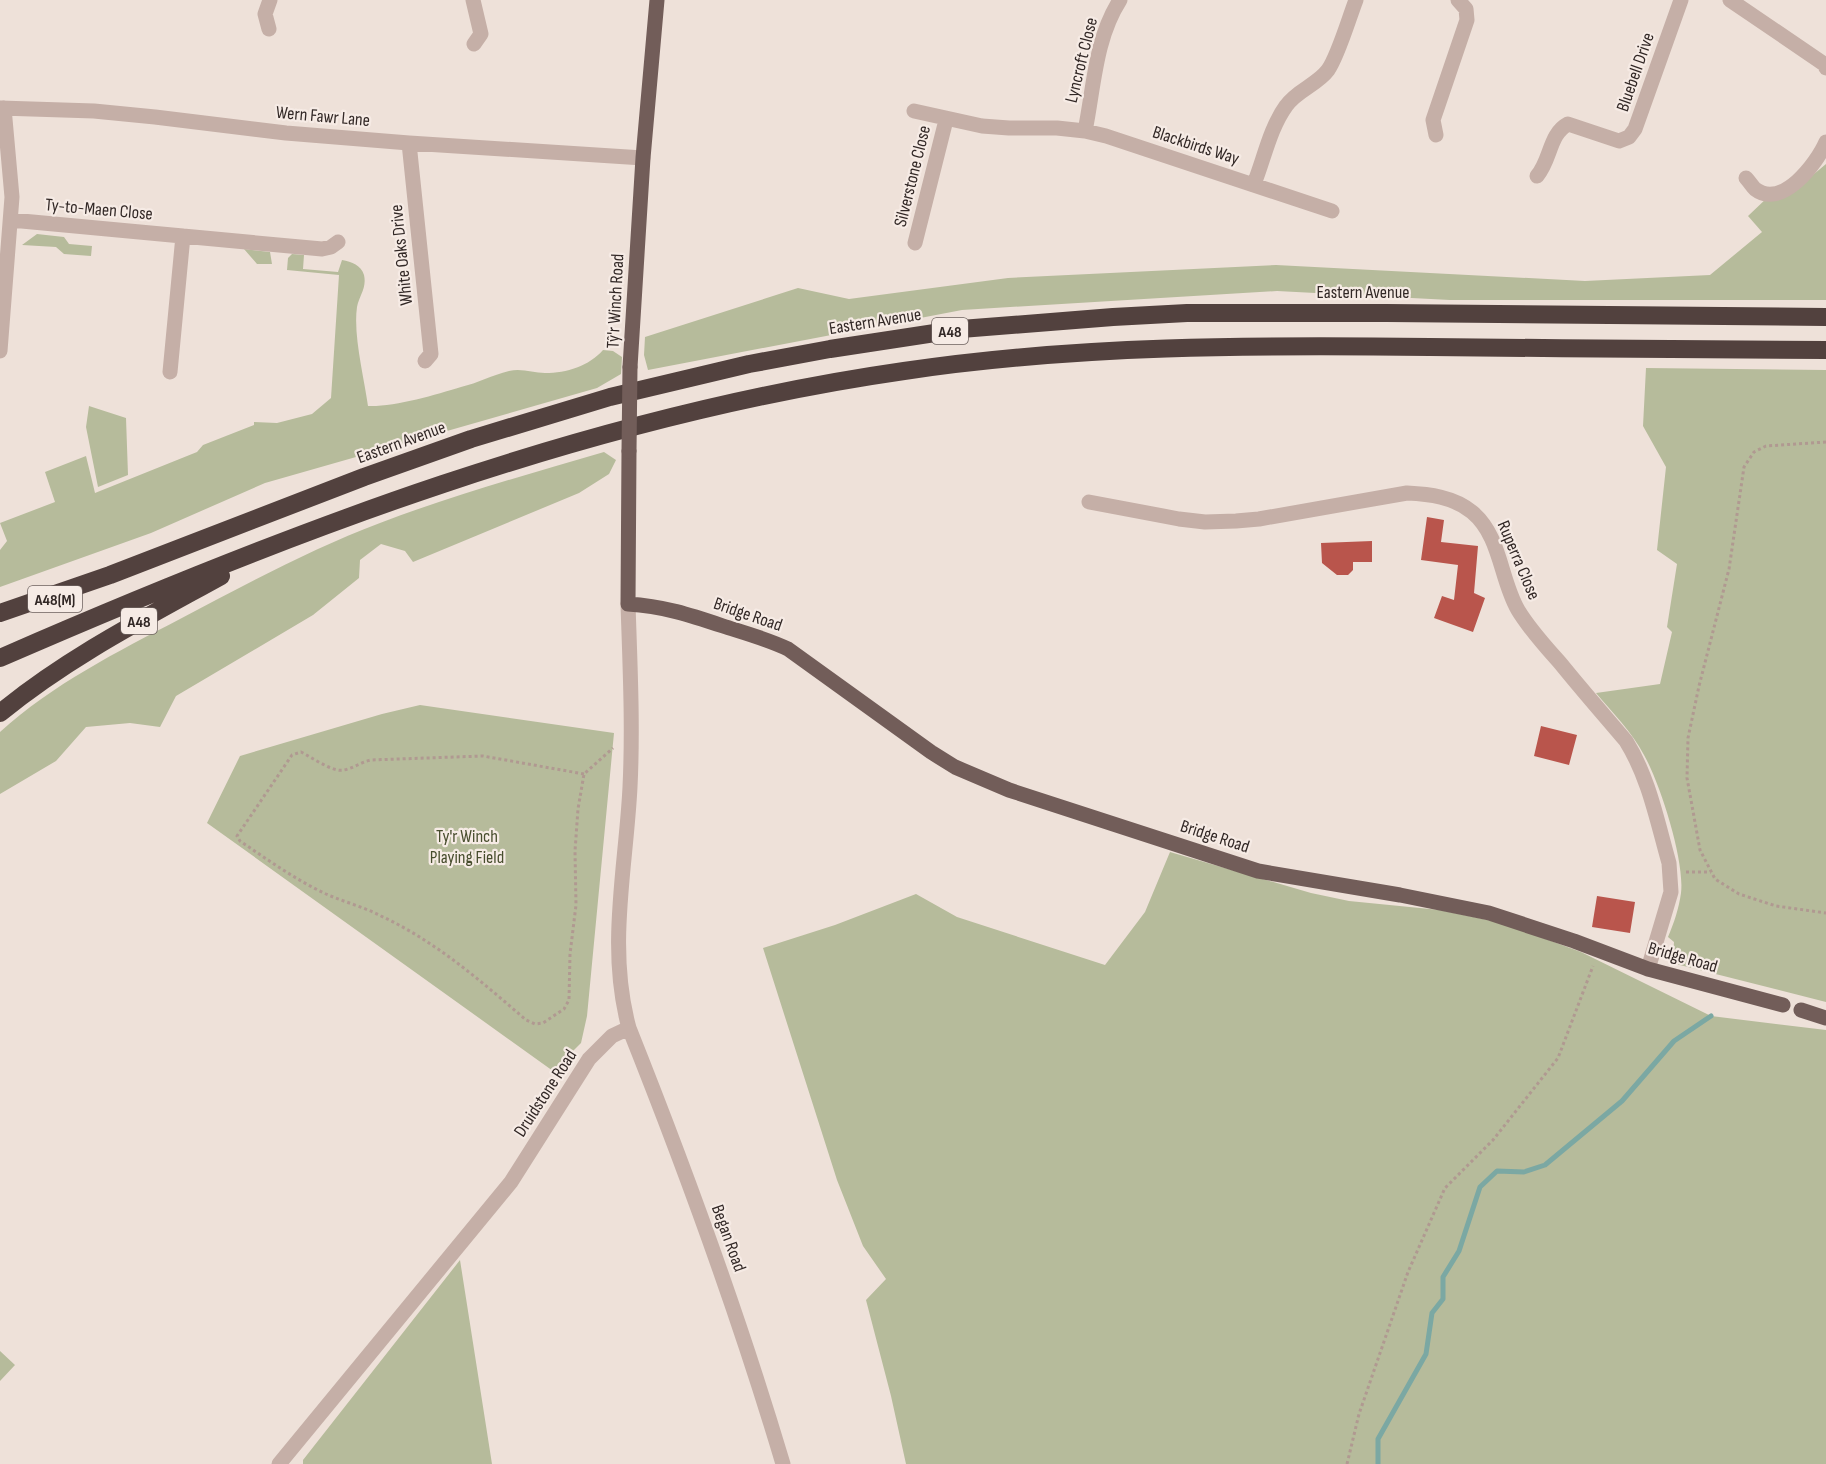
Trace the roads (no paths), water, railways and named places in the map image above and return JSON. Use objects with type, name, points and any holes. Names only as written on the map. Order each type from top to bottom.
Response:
[{"type":"highway","name":"Eastern Avenue","points":[[110,575],[364,477],[471,439],[566,410],[645,388],[749,364],[899,338],[1025,324],[1187,314],[1375,313],[1826,317]]},
{"type":"highway","name":"A48","points":[[0,713],[39,684],[134,624],[286,541],[480,472],[588,439],[680,414],[835,382],[959,364],[1086,351],[1251,346],[1826,350]]},
{"type":"highway","name":"A48(M)","points":[[0,658],[286,541]]},
{"type":"highway","name":"A48","points":[[0,613],[110,575]]},
{"type":"highway","name":"A48(M)","points":[[0,623],[110,575]]},
{"type":"main road","name":"Tŷ'r Winch Road","points":[[628,604],[630,367],[643,158],[657,0]]},
{"type":"main road","name":"Bridge Road","points":[[628,604],[649,604],[788,649],[931,752],[955,767],[1009,790],[1258,871],[1489,913],[1648,969],[1783,1005]]},
{"type":"main road","name":"Bridge Road","points":[[1801,1010],[1826,1018]]},
{"type":"street","points":[[269,29],[265,14],[270,0]]},
{"type":"street","points":[[473,0],[482,34],[474,44]]},
{"type":"street","name":"Lyncroft Close","points":[[1084,131],[1100,50],[1107,27],[1120,0]]},
{"type":"street","name":"Blackbirds Way","points":[[914,111],[946,120],[1009,129],[1057,128],[1084,131],[1254,184],[1278,118],[1287,104],[1319,79],[1329,68],[1356,0]]},
{"type":"street","points":[[1436,135],[1433,120],[1467,20],[1466,9],[1458,0]]},
{"type":"street","name":"Bluebell Drive","points":[[1537,176],[1545,167],[1556,134],[1561,127],[1568,124],[1619,141],[1629,137],[1635,129],[1681,0]]},
{"type":"street","points":[[1730,0],[1824,64],[1826,68]]},
{"type":"street","points":[[0,351],[12,197],[2,108]]},
{"type":"street","name":"Wern Fawr Lane","points":[[2,108],[134,115],[286,133],[643,158]]},
{"type":"street","name":"Silverstone Close","points":[[915,243],[946,120]]},
{"type":"street","points":[[1746,178],[1756,190],[1768,194],[1784,191],[1803,177],[1826,142]]},
{"type":"street","name":"White Oaks Drive","points":[[409,143],[431,354],[425,361]]},
{"type":"street","points":[[1254,184],[1332,211]]},
{"type":"street","name":"Ty-to-Maen Close","points":[[11,220],[322,249],[338,242]]},
{"type":"street","points":[[170,372],[183,236]]},
{"type":"street","name":"Ruperra Close","points":[[1089,502],[1206,522],[1259,519],[1407,493],[1431,495],[1453,501],[1471,511],[1484,524],[1494,542],[1509,590],[1518,609],[1532,630],[1626,741],[1638,760],[1646,780],[1669,863],[1671,884],[1671,892],[1648,969]]},
{"type":"street","points":[[628,604],[630,786],[618,924],[619,983],[629,1028]]},
{"type":"street","name":"Bridge Road","points":[[1783,1005],[1801,1010]]},
{"type":"street","name":"Druidstone Road","points":[[279,1464],[511,1182],[589,1059],[612,1036],[629,1028]]},
{"type":"street","name":"Began Road","points":[[629,1028],[752,1359],[783,1464]]},
{"type":"waterway","points":[[1378,1464],[1378,1439],[1426,1354],[1432,1313],[1443,1299],[1443,1277],[1459,1251],[1480,1187],[1497,1171],[1524,1172],[1545,1165],[1622,1101],[1674,1041],[1711,1016]]},
{"type":"park label","name":"Ty'r Winch Playing Field","points":[[467,846]]}]
